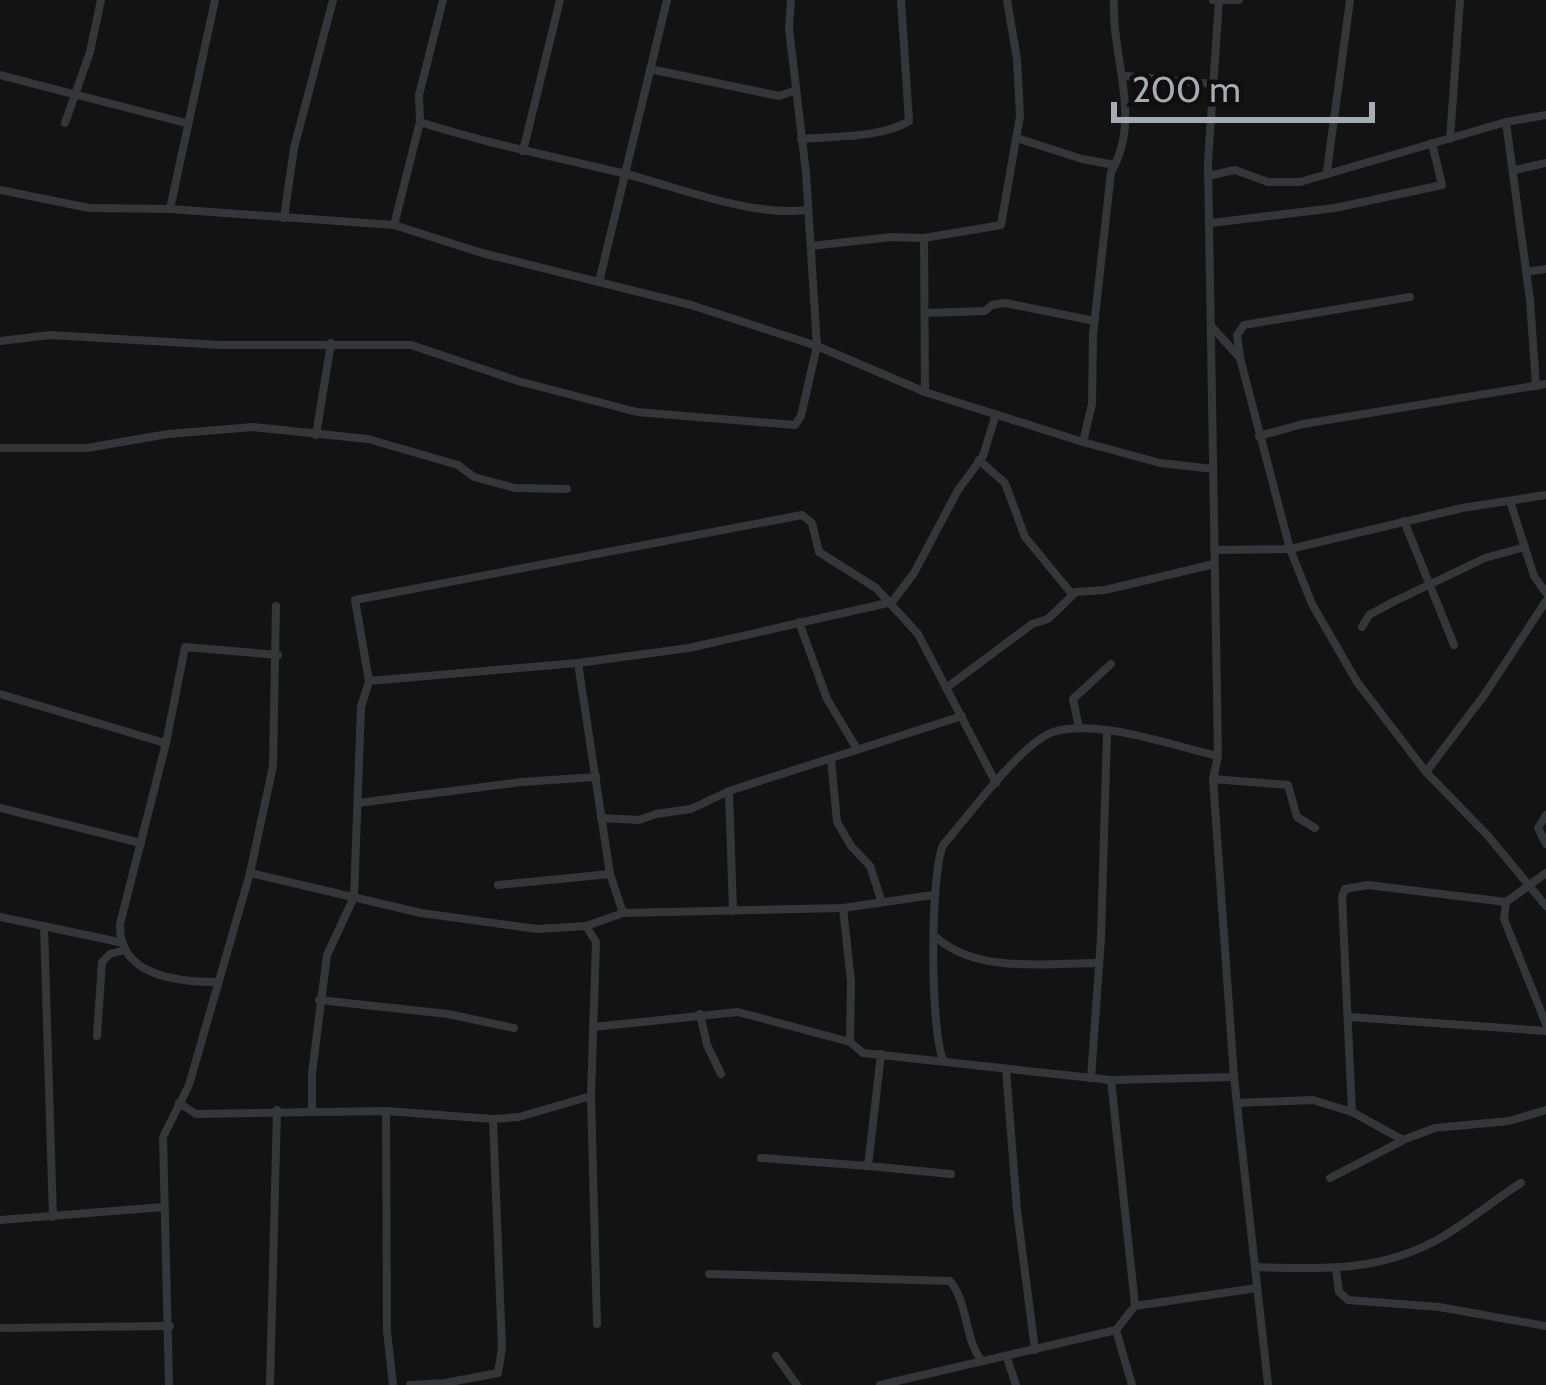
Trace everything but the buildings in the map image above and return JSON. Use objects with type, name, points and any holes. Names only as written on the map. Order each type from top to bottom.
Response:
[{"type":"street","points":[[64,123],[90,52],[101,0]]},
{"type":"street","points":[[170,209],[215,0]]},
{"type":"street","points":[[284,218],[294,148],[333,0]]},
{"type":"street","points":[[394,225],[443,0]]},
{"type":"street","points":[[524,151],[560,0]]},
{"type":"street","points":[[599,282],[667,0]]},
{"type":"street","points":[[0,340],[50,335],[221,345],[411,345],[518,381],[637,412],[795,425],[817,346],[789,28],[791,0]]},
{"type":"street","points":[[801,139],[862,133],[909,121],[901,0]]},
{"type":"street","points":[[811,247],[891,237],[924,238],[1001,225],[1020,101],[1007,0]]},
{"type":"street","points":[[1083,442],[1092,404],[1095,321],[1111,172],[1122,154],[1125,76],[1113,30],[1114,0]]},
{"type":"street","points":[[1240,0],[1217,0],[1208,176],[1218,756],[1213,779],[1234,1077],[1268,1385]]},
{"type":"street","points":[[1327,172],[1350,0]]},
{"type":"street","points":[[1450,139],[1460,0]]},
{"type":"street","points":[[650,70],[779,96],[794,91]]},
{"type":"street","points":[[0,75],[187,124]]},
{"type":"street","points":[[1125,76],[1214,83]]},
{"type":"street","points":[[1208,176],[1235,170],[1268,182],[1300,182],[1506,122],[1546,116]]},
{"type":"street","points":[[420,122],[494,146],[742,204],[789,212],[807,210]]},
{"type":"street","points":[[1259,436],[1303,424],[1543,385],[1506,122]]},
{"type":"street","points":[[1017,138],[1115,165]]},
{"type":"street","points":[[1211,223],[1335,208],[1442,185],[1432,143]]},
{"type":"street","points":[[1515,170],[1546,163]]},
{"type":"street","points":[[0,190],[89,208],[394,225],[482,254],[691,305],[817,346],[926,392],[1083,442],[1160,463],[1213,469]]},
{"type":"street","points":[[924,238],[926,392]]},
{"type":"street","points":[[1526,272],[1546,269]]},
{"type":"street","points":[[1410,297],[1244,326],[1237,335],[1240,358],[1289,549],[1312,604],[1357,682],[1426,772],[1546,906]]},
{"type":"street","points":[[925,314],[985,311],[1006,303],[1095,321]]},
{"type":"street","points":[[1210,326],[1240,358]]},
{"type":"street","points":[[316,435],[331,344]]},
{"type":"street","points":[[369,681],[578,663],[688,648],[892,602],[914,573],[979,460],[996,414]]},
{"type":"street","points":[[0,448],[87,448],[168,434],[253,427],[368,439],[458,465],[474,477],[515,488],[567,489]]},
{"type":"street","points":[[979,460],[1005,483],[1025,537],[1072,594]]},
{"type":"street","points":[[1214,550],[1289,549],[1404,521],[1546,495]]},
{"type":"street","points":[[1426,772],[1485,694],[1546,597],[1534,576],[1510,501]]},
{"type":"street","points":[[312,1110],[319,1000],[332,941],[354,897],[361,707],[369,681],[355,600],[802,514],[812,523],[819,552],[876,588],[918,634],[996,783]]},
{"type":"street","points":[[1404,521],[1454,645]]},
{"type":"street","points":[[1362,628],[1369,615],[1485,558],[1525,547]]},
{"type":"street","points":[[946,688],[1032,624],[1048,619],[1072,594],[1214,564]]},
{"type":"street","points":[[169,1385],[163,1137],[189,1084],[250,873],[273,766],[278,655],[275,606]]},
{"type":"street","points":[[799,622],[827,699],[857,749]]},
{"type":"street","points":[[122,946],[120,924],[185,647],[278,655]]},
{"type":"street","points":[[578,663],[610,874],[623,913]]},
{"type":"street","points":[[1079,728],[1073,699],[1111,664]]},
{"type":"street","points":[[0,694],[166,743]]},
{"type":"street","points":[[601,818],[639,820],[691,809],[730,791],[962,716]]},
{"type":"street","points":[[943,1060],[935,1035],[933,895],[943,845],[996,783],[1038,741],[1051,733],[1079,728],[1218,756]]},
{"type":"street","points":[[1091,1078],[1107,732]]},
{"type":"street","points":[[831,759],[837,821],[870,866],[881,900]]},
{"type":"street","points":[[358,803],[596,777]]},
{"type":"street","points":[[1213,779],[1288,785],[1298,817],[1315,828]]},
{"type":"street","points":[[730,791],[733,911]]},
{"type":"street","points":[[0,808],[141,843]]},
{"type":"street","points":[[1546,815],[1538,828],[1546,844]]},
{"type":"street","points":[[250,873],[422,913],[537,929],[590,925],[623,913],[843,908],[933,895]]},
{"type":"street","points":[[1352,1112],[1345,889],[1368,885],[1506,902],[1546,873]]},
{"type":"street","points":[[498,885],[610,874]]},
{"type":"street","points":[[1350,1017],[1546,1028],[1508,934],[1506,902]]},
{"type":"street","points":[[843,908],[851,982],[850,1042]]},
{"type":"street","points":[[0,916],[122,946],[147,970],[167,978],[218,982]]},
{"type":"street","points":[[590,925],[594,935],[591,1096],[596,1324]]},
{"type":"street","points":[[44,926],[53,1217]]},
{"type":"street","points":[[936,938],[967,956],[1012,963],[1098,963]]},
{"type":"street","points":[[97,1036],[102,962],[122,946]]},
{"type":"street","points":[[319,1000],[448,1014],[514,1028]]},
{"type":"street","points":[[593,1027],[738,1012],[850,1042],[863,1054],[1111,1080],[1234,1077]]},
{"type":"street","points":[[700,1014],[707,1045],[721,1074]]},
{"type":"street","points":[[868,1166],[881,1054]]},
{"type":"street","points":[[1006,1069],[1035,1350]]},
{"type":"street","points":[[1111,1080],[1135,1306]]},
{"type":"street","points":[[179,1103],[196,1114],[386,1111],[493,1119],[519,1117],[591,1096]]},
{"type":"street","points":[[1237,1103],[1313,1100],[1352,1112],[1403,1140]]},
{"type":"street","points":[[270,1385],[277,1110]]},
{"type":"street","points":[[1330,1178],[1435,1128],[1509,1120],[1546,1110]]},
{"type":"street","points":[[386,1111],[387,1331],[393,1385]]},
{"type":"street","points":[[493,1119],[502,1348],[498,1385]]},
{"type":"street","points":[[761,1158],[952,1174]]},
{"type":"street","points":[[1256,1267],[1336,1270],[1401,1256],[1438,1240],[1521,1183]]},
{"type":"street","points":[[0,1220],[164,1207]]},
{"type":"street","points":[[1336,1270],[1339,1292],[1348,1300],[1438,1307],[1546,1326]]},
{"type":"street","points":[[709,1274],[950,1282],[958,1292],[972,1347],[981,1360]]},
{"type":"street","points":[[880,1385],[1116,1330],[1135,1306],[1257,1288]]},
{"type":"street","points":[[0,1328],[170,1327]]},
{"type":"street","points":[[1116,1330],[1132,1385]]},
{"type":"street","points":[[776,1356],[797,1385]]},
{"type":"street","points":[[1007,1358],[1016,1385]]},
{"type":"street","points":[[410,1385],[446,1384],[498,1373]]}]
